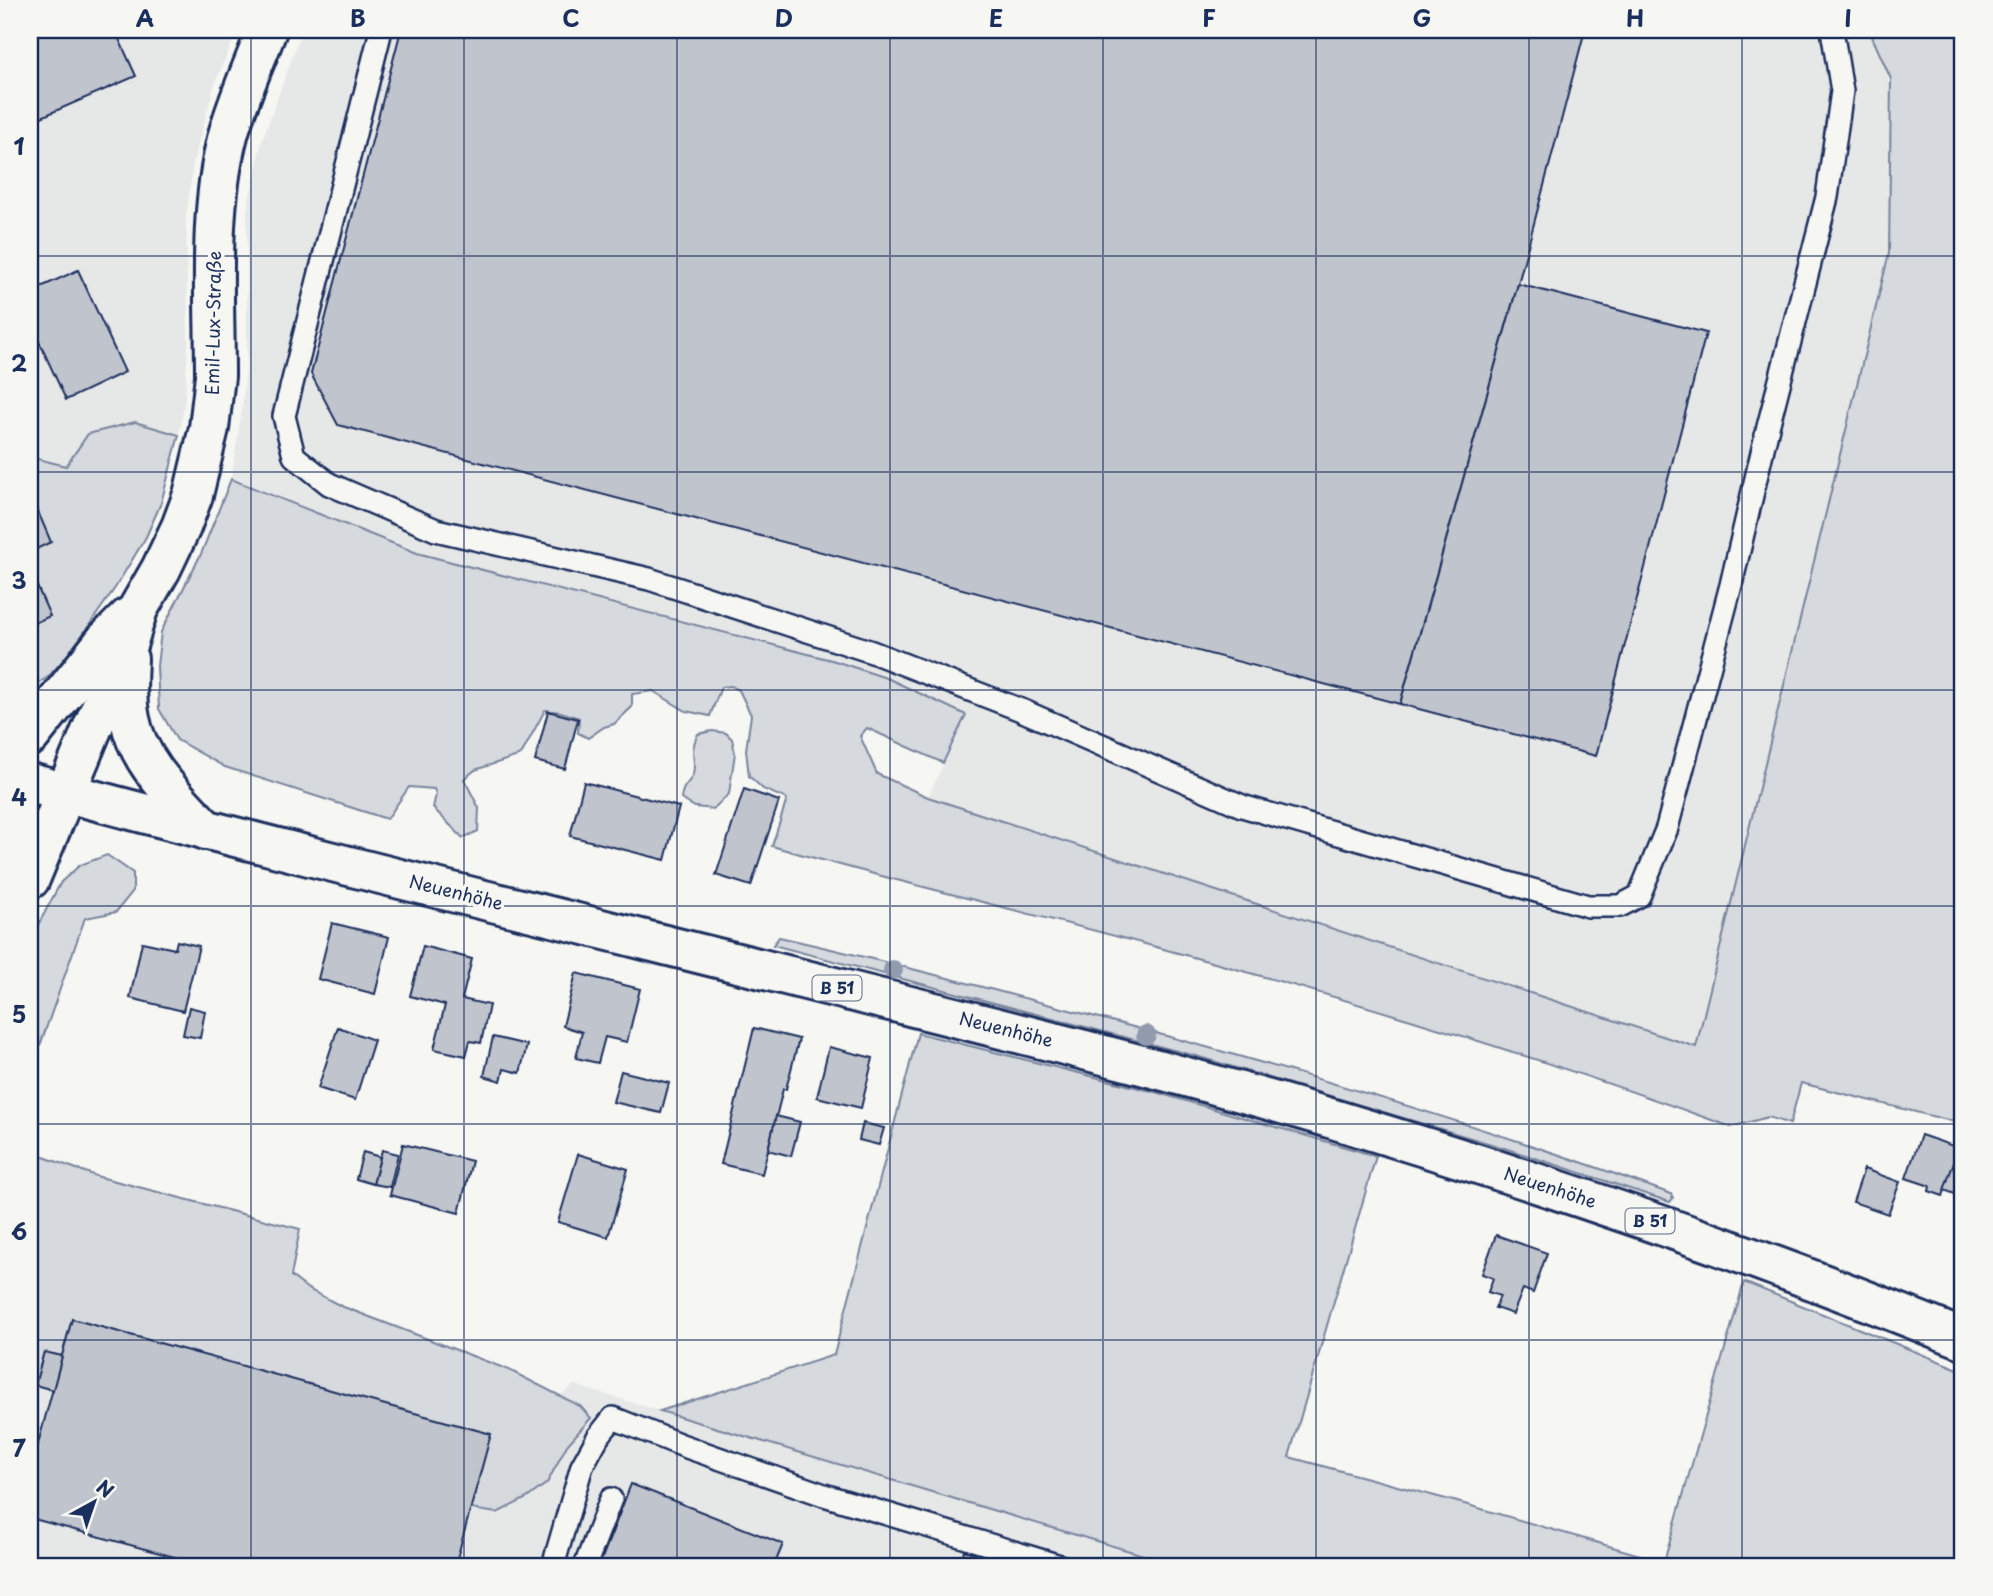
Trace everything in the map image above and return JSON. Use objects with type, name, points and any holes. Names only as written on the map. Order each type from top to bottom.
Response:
[{"type":"main road","name":"Emil-Lux-Straße","points":[[30,879],[47,788],[181,527],[203,462],[214,401],[215,222],[221,171],[228,135],[267,30]]},
{"type":"main road","name":"Emil-Lux-Straße","points":[[30,736],[105,641],[133,625]]},
{"type":"main road","name":"Emil-Lux-Straße","points":[[133,625],[127,690],[135,737],[147,760],[206,830]]},
{"type":"main road","name":"Neuenhöhe","points":[[47,788],[1096,1052],[1331,1118],[1680,1232],[1857,1296],[1963,1339]]},
{"type":"lane","points":[[381,30],[284,416],[295,456],[329,484],[436,530],[649,579],[872,652],[1021,710],[1242,806],[1587,906],[1620,906],[1639,895],[1667,828],[1731,585],[1827,197],[1842,91],[1832,30]]},
{"type":"lane","points":[[553,1566],[582,1466],[598,1437],[613,1418],[824,1495],[1060,1566]]},
{"type":"lane","points":[[585,1566],[611,1499]]},
{"type":"shaded area","points":[[30,30],[237,30],[214,86],[193,164],[186,219],[188,341],[185,398],[179,435],[161,503],[146,537],[115,588],[69,654],[48,677],[30,688]]},
{"type":"shaded area","points":[[302,30],[1869,30],[1891,79],[1889,253],[1696,1047],[928,797],[966,715],[889,679],[835,661],[417,553],[231,479],[247,360],[247,210],[262,141]]},
{"type":"shaded area","points":[[1869,30],[1963,30],[1963,1124],[1801,1083],[1790,1124],[1768,1117],[1731,1127],[1517,1053],[1301,987],[772,846],[787,799],[763,789],[749,776],[746,750],[751,715],[739,690],[731,686],[721,687],[710,716],[686,711],[653,691],[632,694],[632,707],[614,724],[588,738],[578,733],[579,718],[545,710],[521,755],[475,770],[464,779],[479,808],[478,831],[463,838],[433,808],[436,794],[434,789],[409,787],[387,819],[225,767],[177,740],[159,709],[157,666],[161,632],[201,554],[231,479],[417,553],[835,661],[889,679],[966,715],[943,763],[867,728],[860,736],[877,774],[928,797],[1696,1047],[1889,253],[1891,79]]},
{"type":"shaded area","points":[[135,422],[179,435],[161,503],[146,537],[115,588],[69,654],[48,677],[30,688],[30,457],[66,466],[88,434]]},
{"type":"shaded area","points":[[712,731],[726,733],[732,739],[735,753],[729,794],[713,809],[695,807],[681,799],[693,774],[693,751],[698,734]]},
{"type":"shaded area","points":[[107,855],[133,873],[133,891],[116,912],[85,918],[30,1074],[30,940],[61,882],[80,865]]},
{"type":"shaded area","points":[[779,937],[991,989],[1292,1071],[1445,1117],[1596,1167],[1671,1194],[1673,1198],[1670,1202],[1501,1147],[1196,1056],[773,945]]},
{"type":"shaded area","points":[[918,1033],[1155,1092],[1376,1156],[1289,1457],[1664,1562],[1744,1282],[1963,1371],[1963,1566],[1180,1566],[660,1411],[834,1355]]},
{"type":"shaded area","points":[[30,1152],[96,1176],[300,1229],[291,1276],[308,1289],[341,1306],[509,1370],[580,1406],[591,1418],[567,1445],[547,1483],[527,1498],[497,1513],[471,1509],[490,1434],[72,1319],[62,1356],[44,1352],[35,1385],[30,1384]]},
{"type":"shaded area","points":[[30,1248],[291,1276],[308,1289],[341,1306],[509,1370],[561,1395],[574,1385],[1180,1566],[30,1566]]},
{"type":"building","points":[[30,30],[115,30],[136,76],[30,122]]},
{"type":"building","points":[[401,30],[1585,30],[1518,284],[1400,704],[338,425],[311,374]]},
{"type":"building","points":[[78,270],[125,372],[66,400],[32,326],[30,327],[30,292]]},
{"type":"building","points":[[1518,284],[1706,333],[1596,756],[1400,704]]},
{"type":"building","points":[[30,493],[51,542],[30,552]]},
{"type":"building","points":[[30,570],[50,616],[30,625]]},
{"type":"building","points":[[548,711],[578,719],[565,769],[535,761]]},
{"type":"building","points":[[584,782],[679,807],[665,860],[570,836]]},
{"type":"building","points":[[744,789],[779,801],[751,886],[716,875]]},
{"type":"building","points":[[332,923],[389,937],[375,994],[318,979]]},
{"type":"building","points":[[177,941],[199,946],[183,1011],[130,998],[142,942],[175,949]]},
{"type":"building","points":[[423,946],[472,959],[462,999],[489,1005],[481,1043],[470,1041],[466,1056],[434,1049],[445,1005],[410,996]]},
{"type":"building","points":[[576,973],[640,989],[627,1042],[605,1037],[598,1063],[576,1058],[582,1032],[563,1026]]},
{"type":"building","points":[[189,1007],[205,1011],[200,1038],[183,1035]]},
{"type":"building","points":[[338,1027],[374,1040],[355,1100],[318,1088]]},
{"type":"building","points":[[754,1028],[799,1039],[786,1089],[783,1089],[762,1174],[721,1164]]},
{"type":"building","points":[[493,1037],[527,1045],[520,1073],[504,1069],[501,1081],[484,1076]]},
{"type":"building","points":[[829,1047],[873,1058],[861,1108],[817,1097]]},
{"type":"building","points":[[621,1071],[669,1083],[661,1113],[613,1102]]},
{"type":"building","points":[[776,1116],[800,1122],[791,1156],[768,1150]]},
{"type":"building","points":[[863,1123],[884,1128],[879,1145],[859,1140]]},
{"type":"building","points":[[1921,1135],[1959,1148],[1943,1196],[1929,1191],[1930,1186],[1906,1178]]},
{"type":"building","points":[[403,1144],[472,1161],[459,1213],[390,1195]]},
{"type":"building","points":[[1959,1148],[1963,1149],[1963,1197],[1944,1190]]},
{"type":"building","points":[[382,1150],[398,1154],[390,1187],[373,1184]]},
{"type":"building","points":[[363,1152],[380,1157],[373,1184],[356,1179]]},
{"type":"building","points":[[578,1154],[628,1169],[608,1237],[558,1222]]},
{"type":"building","points":[[1864,1169],[1900,1182],[1888,1214],[1853,1202]]},
{"type":"building","points":[[1496,1235],[1547,1253],[1533,1293],[1523,1289],[1513,1314],[1495,1308],[1500,1296],[1488,1292],[1493,1278],[1482,1274]]},
{"type":"building","points":[[72,1319],[491,1434],[455,1566],[208,1566],[30,1518],[30,1473]]},
{"type":"building","points":[[44,1352],[62,1356],[53,1390],[35,1385]]},
{"type":"building","points":[[30,1436],[39,1439],[30,1473]]},
{"type":"building","points":[[631,1484],[783,1544],[774,1566],[599,1566]]},
{"type":"building","points":[[964,1550],[1020,1566],[960,1566]]}]
